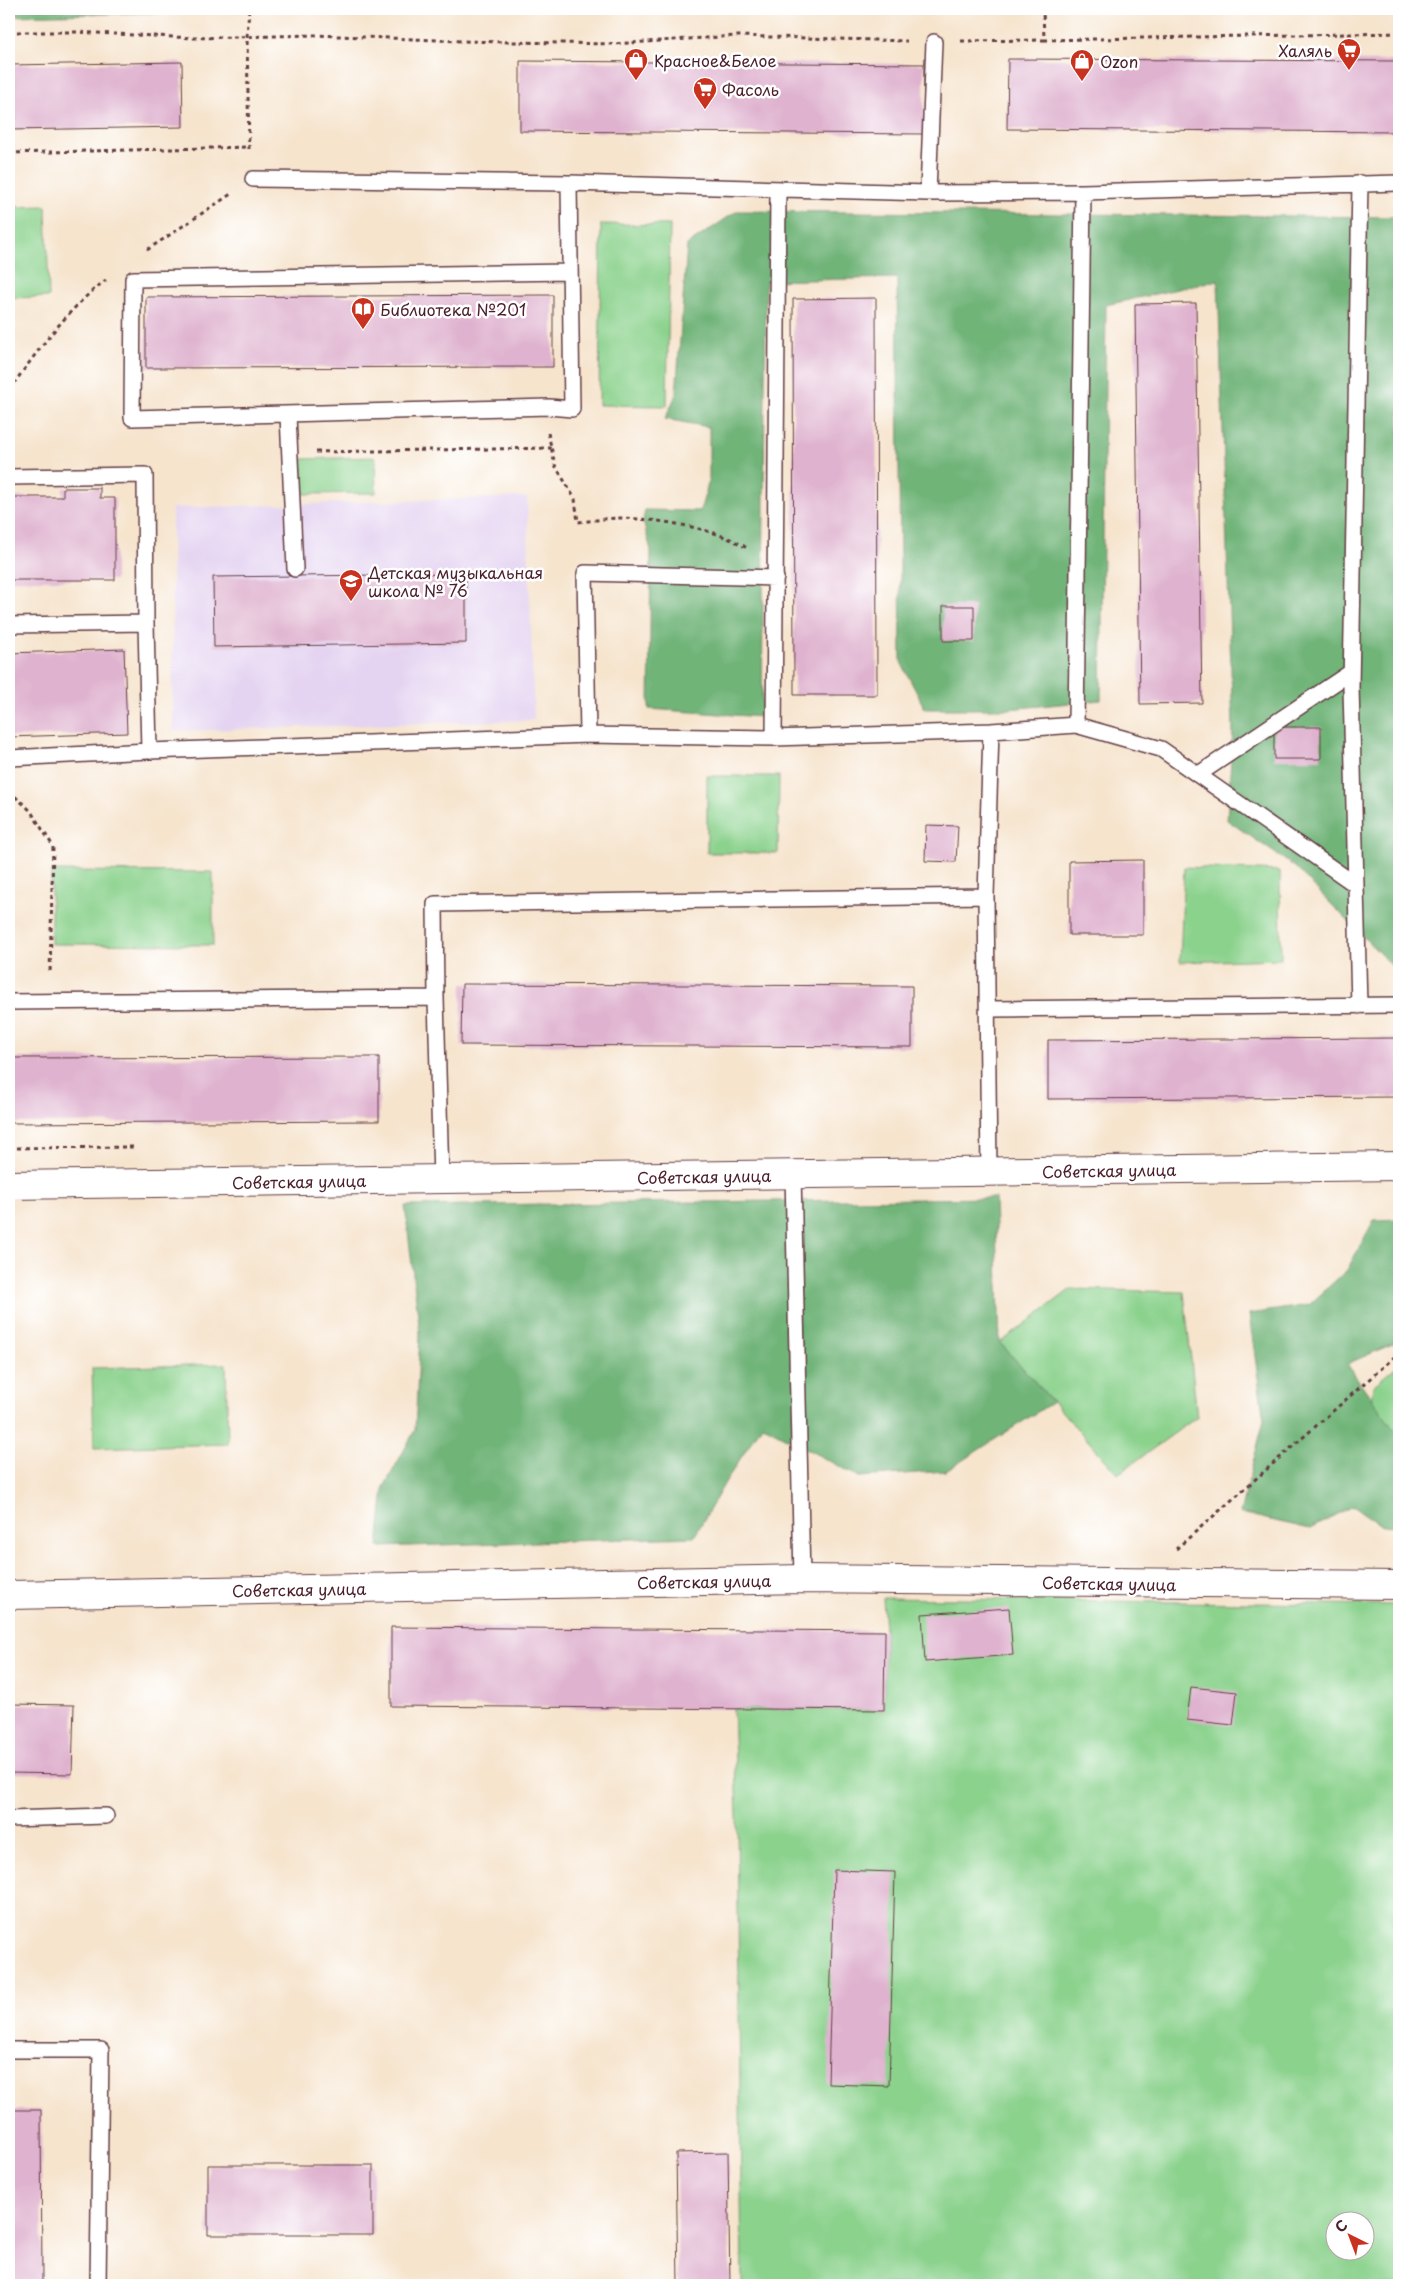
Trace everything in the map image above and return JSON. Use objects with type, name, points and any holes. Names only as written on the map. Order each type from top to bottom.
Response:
[{"type":"street","name":"Советская улица","points":[[9,1185],[1399,1166]]},
{"type":"street","name":"Советская улица","points":[[9,1595],[802,1579],[1399,1585]]},
{"type":"lane","points":[[928,193],[934,42]]},
{"type":"lane","points":[[252,179],[569,183],[928,193],[1083,192],[1399,183]]},
{"type":"lane","points":[[569,183],[572,409],[549,407],[132,418],[133,279],[570,272]]},
{"type":"lane","points":[[1359,1006],[1351,672],[1360,183]]},
{"type":"lane","points":[[774,738],[778,190]]},
{"type":"lane","points":[[1076,725],[1083,192]]},
{"type":"lane","points":[[288,415],[295,569]]},
{"type":"lane","points":[[9,477],[145,475],[149,751]]},
{"type":"lane","points":[[588,735],[584,573],[776,574]]},
{"type":"lane","points":[[9,625],[146,623]]},
{"type":"lane","points":[[1199,774],[1351,672]]},
{"type":"lane","points":[[9,758],[588,735],[774,738],[991,731],[1076,725],[1161,749],[1356,885]]},
{"type":"lane","points":[[988,1172],[986,896],[991,731]]},
{"type":"lane","points":[[441,1179],[435,904],[986,896]]},
{"type":"lane","points":[[9,1002],[436,998]]},
{"type":"lane","points":[[988,1009],[1399,1005]]},
{"type":"lane","points":[[793,1174],[802,1579]]},
{"type":"lane","points":[[9,1818],[106,1816]]},
{"type":"lane","points":[[9,2050],[101,2050],[98,2285]]},
{"type":"path","points":[[249,9],[247,36],[248,147],[252,179]]},
{"type":"path","points":[[1043,9],[1044,40]]},
{"type":"path","points":[[9,32],[75,32],[194,38],[316,35],[611,44],[738,36],[934,42],[1399,33]]},
{"type":"path","points":[[9,153],[248,147]]},
{"type":"path","points":[[549,407],[548,437],[555,465],[575,499],[578,522],[620,518],[679,524],[735,540],[776,574]]},
{"type":"path","points":[[290,452],[551,448]]},
{"type":"path","points":[[9,791],[30,810],[53,846],[50,1002]]},
{"type":"path","points":[[1138,1583],[1399,1353]]},
{"type":"shaded area","name":"Детская музыкальная школа № 76","points":[[527,497],[534,720],[173,731],[172,508]]},
{"type":"green space","points":[[9,9],[325,9],[9,16]]},
{"type":"green space","points":[[46,206],[49,297],[9,298],[9,207]]},
{"type":"green space","points":[[737,211],[1399,217],[1399,973],[1295,867],[1227,820],[1233,730],[1218,280],[1106,305],[1101,700],[1009,709],[925,709],[901,662],[897,278],[766,281],[762,717],[649,709],[651,550],[643,521],[645,510],[700,511],[709,481],[709,427],[665,419],[676,395],[687,245]]},
{"type":"green space","points":[[601,224],[670,225],[667,406],[599,405]]},
{"type":"green space","points":[[375,457],[376,493],[304,494],[302,459]]},
{"type":"green space","points":[[707,776],[779,776],[778,853],[707,853]]},
{"type":"green space","points":[[1184,867],[1280,871],[1281,959],[1180,962]]},
{"type":"green space","points":[[51,871],[213,872],[213,945],[51,944]]},
{"type":"green space","points":[[995,1198],[1000,1343],[1053,1402],[946,1471],[859,1477],[762,1425],[726,1481],[694,1537],[378,1547],[384,1487],[415,1430],[420,1333],[405,1206]]},
{"type":"green space","points":[[1399,1219],[1399,1341],[1347,1364],[1399,1437],[1399,1525],[1382,1526],[1353,1506],[1310,1529],[1240,1513],[1264,1420],[1249,1314],[1309,1305],[1347,1270],[1374,1220]]},
{"type":"green space","points":[[1071,1289],[1184,1292],[1197,1417],[1118,1474],[1000,1343]]},
{"type":"green space","points":[[226,1364],[228,1444],[94,1448],[92,1368]]},
{"type":"green space","points":[[1399,1364],[1399,1466],[1364,1456],[1373,1386]]},
{"type":"green space","points":[[883,1598],[1399,1605],[1399,2285],[742,2285],[737,1816],[733,1709],[884,1710],[885,1631]]},
{"type":"building","points":[[1008,59],[1399,61],[1399,132],[1007,129]]},
{"type":"building","points":[[520,61],[924,64],[924,134],[520,131]]},
{"type":"building","points":[[182,62],[183,127],[9,130],[9,65]]},
{"type":"building","points":[[553,295],[553,367],[146,368],[146,297]]},
{"type":"building","points":[[876,298],[877,695],[794,695],[793,299]]},
{"type":"building","points":[[1196,303],[1202,703],[1140,704],[1135,304]]},
{"type":"building","points":[[63,488],[100,488],[100,498],[115,498],[115,580],[9,580],[9,497],[63,497]]},
{"type":"building","points":[[466,574],[466,643],[214,647],[213,577]]},
{"type":"building","points":[[943,606],[974,606],[974,641],[943,641]]},
{"type":"building","points":[[124,649],[127,733],[9,737],[9,653]]},
{"type":"building","points":[[1274,727],[1321,727],[1321,759],[1274,759]]},
{"type":"building","points":[[926,825],[958,826],[956,862],[925,861]]},
{"type":"building","points":[[1143,860],[1143,935],[1069,935],[1069,861]]},
{"type":"building","points":[[462,984],[912,986],[912,1047],[461,1045]]},
{"type":"building","points":[[1399,1038],[1399,1097],[1048,1099],[1048,1040]]},
{"type":"building","points":[[379,1057],[379,1121],[9,1123],[9,1058]]},
{"type":"building","points":[[1009,1608],[1013,1655],[925,1662],[922,1614]]},
{"type":"building","points":[[391,1627],[885,1631],[884,1710],[391,1706]]},
{"type":"building","points":[[1191,1687],[1237,1692],[1233,1725],[1187,1720]]},
{"type":"building","points":[[9,1704],[74,1705],[72,1774],[9,1773]]},
{"type":"building","points":[[834,1870],[895,1872],[889,2086],[828,2084]]},
{"type":"building","points":[[9,2110],[41,2110],[42,2285],[9,2285]]},
{"type":"building","points":[[728,2152],[730,2285],[678,2285],[676,2153]]},
{"type":"building","points":[[208,2165],[373,2165],[373,2235],[208,2235]]},
{"type":"place","name":"Халяль","points":[[1349,71]]},
{"type":"place","name":"Красное&Белое","points":[[636,81]]},
{"type":"place","name":"Ozon","points":[[1082,82]]},
{"type":"place","name":"Фасоль","points":[[705,110]]},
{"type":"place","name":"Библиотека №201","points":[[363,330]]},
{"type":"place","name":"Детская музыкальная школа № 76","points":[[351,602]]}]
